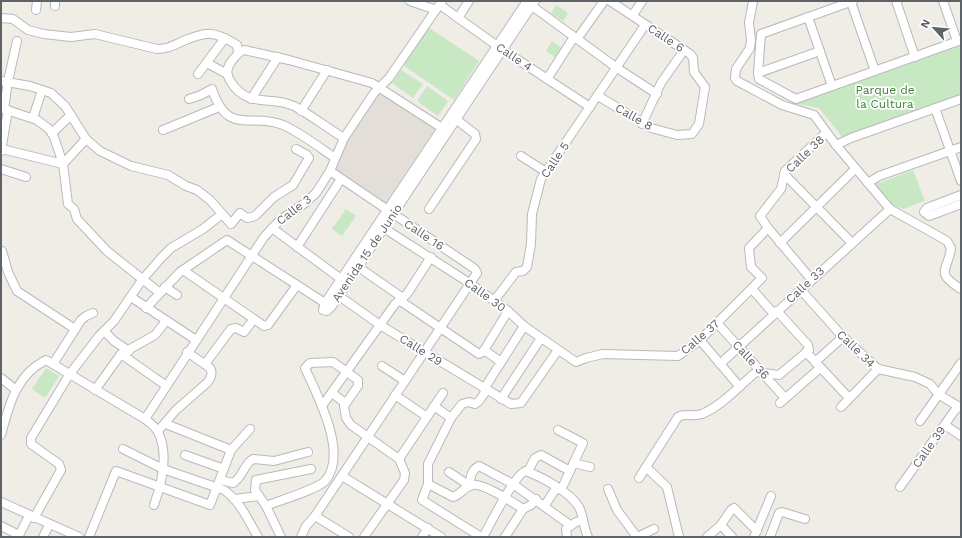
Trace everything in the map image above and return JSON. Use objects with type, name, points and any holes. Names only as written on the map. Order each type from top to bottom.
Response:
[{"type":"street","points":[[36,1],[36,10]]},
{"type":"street","name":"Calle 4","points":[[410,1],[440,5],[500,48],[590,107]]},
{"type":"street","points":[[458,18],[469,1]]},
{"type":"street","points":[[547,78],[604,1]]},
{"type":"street","name":"Calle 6","points":[[610,1],[692,56],[694,72],[705,87],[701,118],[695,131]]},
{"type":"street","points":[[632,15],[642,1]]},
{"type":"street","points":[[753,1],[749,14],[750,48],[736,69],[735,78],[740,83],[782,105],[814,115],[826,133],[855,169],[890,208],[947,241],[951,248],[944,270],[946,277],[961,289]]},
{"type":"street","points":[[827,1],[830,9]]},
{"type":"street","points":[[875,71],[852,1],[761,34],[758,73],[759,79],[796,99],[875,71],[915,56],[959,41],[943,1]]},
{"type":"street","points":[[896,1],[915,56]]},
{"type":"street","points":[[529,2],[617,68],[657,94]]},
{"type":"street","name":"Avenida 15 de Junio","points":[[297,285],[325,303],[322,310],[325,312],[332,306],[341,279],[457,120],[529,2]]},
{"type":"street","name":"Calle 3","points":[[145,419],[165,385],[272,228],[286,215],[311,199],[330,171],[344,138],[374,93],[389,78],[440,5]]},
{"type":"street","points":[[808,17],[832,86]]},
{"type":"street","points":[[1,18],[13,19],[28,30],[44,34],[72,37],[95,34],[157,49],[168,49],[206,32],[225,38],[236,44],[238,52]]},
{"type":"street","name":"Calle 5","points":[[494,301],[516,272],[523,271],[527,267],[533,208],[539,185],[546,172],[645,25]]},
{"type":"street","points":[[198,74],[225,38]]},
{"type":"street","points":[[17,41],[4,81],[5,109],[1,150],[63,164]]},
{"type":"street","name":"Avenida 15 de Junio","points":[[336,294],[390,212],[442,128],[500,48]]},
{"type":"street","points":[[227,74],[229,65],[238,52],[246,50],[278,57],[372,83],[381,87],[442,128]]},
{"type":"street","points":[[642,124],[661,83],[684,50]]},
{"type":"street","points":[[758,73],[820,51]]},
{"type":"street","points":[[251,99],[278,57]]},
{"type":"street","points":[[207,63],[227,74],[239,92],[251,99],[290,104],[344,138]]},
{"type":"street","points":[[301,111],[327,70]]},
{"type":"street","points":[[4,81],[42,90],[55,97],[65,106],[86,139],[100,151],[131,166],[168,175],[186,186],[197,190],[210,200],[231,224],[240,213],[247,218],[255,216],[274,197],[293,185],[309,158],[307,155],[296,149]]},
{"type":"street","points":[[190,100],[212,89],[219,107],[227,114],[238,119],[283,125],[335,158]]},
{"type":"street","points":[[33,118],[42,90]]},
{"type":"street","name":"Calle 8","points":[[598,96],[642,124],[664,133],[689,135],[695,131]]},
{"type":"street","points":[[836,145],[851,138],[961,99]]},
{"type":"street","points":[[163,130],[219,107]]},
{"type":"street","points":[[935,108],[961,181]]},
{"type":"street","points":[[5,109],[33,118],[45,125],[52,133],[63,164],[68,204],[74,209],[77,219],[106,251],[142,280],[162,290],[177,295]]},
{"type":"street","points":[[52,133],[71,115]]},
{"type":"street","points":[[429,209],[476,139],[475,134],[457,120]]},
{"type":"street","name":"Calle 38","points":[[768,228],[760,216],[781,189],[785,170],[826,133]]},
{"type":"street","points":[[63,164],[86,139]]},
{"type":"street","points":[[868,183],[879,176],[961,147]]},
{"type":"street","points":[[521,156],[546,172]]},
{"type":"street","points":[[1,169],[26,177]]},
{"type":"street","points":[[780,243],[855,169]]},
{"type":"street","name":"Calle 16","points":[[330,171],[475,269],[477,273],[471,284]]},
{"type":"street","points":[[784,174],[851,242]]},
{"type":"street","points":[[297,247],[341,178]]},
{"type":"street","points":[[961,195],[926,208],[924,212],[929,216],[961,204]]},
{"type":"street","name":"Calle 33","points":[[720,364],[851,242],[890,208]]},
{"type":"street","points":[[1,526],[19,536],[61,470],[59,464],[31,444],[31,438],[69,375],[104,331],[114,321],[142,280],[170,248],[203,229],[222,214]]},
{"type":"street","points":[[272,228],[341,279]]},
{"type":"street","points":[[768,228],[811,279]]},
{"type":"street","name":"Calle 37","points":[[576,362],[603,354],[678,356],[700,340],[762,278],[751,267],[749,248],[768,228]]},
{"type":"street","name":"Calle 30","points":[[390,232],[471,284],[508,311],[524,326],[576,362]]},
{"type":"street","points":[[146,308],[183,270],[226,240],[297,285],[268,324],[264,326],[183,270]]},
{"type":"street","points":[[2,251],[8,272],[17,291],[75,329]]},
{"type":"street","points":[[322,406],[348,372],[380,325],[401,298],[409,291],[431,257]]},
{"type":"street","points":[[364,271],[441,328],[480,354],[508,311]]},
{"type":"street","points":[[300,537],[471,284]]},
{"type":"street","points":[[752,289],[776,312],[808,350],[817,365],[849,398]]},
{"type":"street","name":"Calle 34","points":[[800,290],[843,337],[878,369],[841,407]]},
{"type":"street","name":"Calle 29","points":[[336,294],[380,325],[425,351],[485,390],[511,404],[520,403],[558,350]]},
{"type":"street","points":[[131,297],[196,340]]},
{"type":"street","points":[[53,364],[75,329],[86,316],[93,313]]},
{"type":"street","points":[[205,364],[231,329],[236,328],[244,332],[254,319]]},
{"type":"street","points":[[95,390],[125,352],[155,335],[166,321]]},
{"type":"street","name":"Calle 36","points":[[717,323],[762,371],[782,400],[817,365]]},
{"type":"street","points":[[524,326],[501,362],[479,401],[475,404],[469,402],[462,404],[451,418],[428,464],[428,484],[422,500],[482,537],[513,484],[521,472],[524,471],[559,489],[575,502],[583,520],[588,537]]},
{"type":"street","points":[[104,331],[125,352],[165,385]]},
{"type":"street","points":[[817,365],[843,337]]},
{"type":"street","points":[[501,399],[541,338]]},
{"type":"street","points":[[700,340],[739,386]]},
{"type":"street","points":[[484,350],[501,362]]},
{"type":"street","points":[[639,478],[678,417],[685,414],[695,416],[718,406],[756,372],[762,371],[779,375],[808,350]]},
{"type":"street","points":[[158,431],[166,424],[176,410],[208,382],[212,372],[205,364],[187,352]]},
{"type":"street","points":[[1,435],[12,395],[23,378],[36,365],[46,360],[145,419],[158,431],[163,453],[163,468],[160,488],[154,505]]},
{"type":"street","points":[[266,506],[321,484],[329,475],[334,452],[325,413],[305,368],[307,364],[330,361],[356,377],[358,383],[345,403],[346,418],[351,425],[399,459],[405,477],[364,537]]},
{"type":"street","points":[[920,421],[961,363]]},
{"type":"street","points":[[382,366],[405,381]]},
{"type":"street","points":[[878,369],[915,377],[930,384],[938,394],[959,407]]},
{"type":"street","points":[[1,378],[16,390]]},
{"type":"street","points":[[332,393],[345,403]]},
{"type":"street","points":[[399,459],[442,393]]},
{"type":"street","points":[[395,395],[427,417]]},
{"type":"street","points":[[434,406],[451,418]]},
{"type":"street","name":"Calle 39","points":[[900,488],[959,407]]},
{"type":"street","points":[[166,424],[231,450]]},
{"type":"street","points":[[945,425],[961,436]]},
{"type":"street","points":[[89,537],[116,471],[210,505],[231,450],[250,429]]},
{"type":"street","points":[[545,505],[559,489],[570,471],[583,443],[558,430]]},
{"type":"street","points":[[123,449],[163,468],[219,483],[233,483],[240,478],[247,464],[253,459],[274,461],[308,452]]},
{"type":"street","points":[[185,455],[224,469]]},
{"type":"street","points":[[528,472],[535,458],[541,455],[570,471]]},
{"type":"street","points":[[574,463],[590,467]]},
{"type":"street","points":[[247,464],[255,482],[255,490],[266,506],[281,537]]},
{"type":"street","points":[[470,486],[470,475],[474,469],[479,466],[513,484],[545,505],[570,525]]},
{"type":"street","points":[[646,467],[658,476],[667,487],[679,537]]},
{"type":"street","points":[[255,482],[311,469]]},
{"type":"street","points":[[449,472],[470,486]]},
{"type":"street","points":[[342,476],[441,537]]},
{"type":"street","points":[[219,483],[234,499],[258,537]]},
{"type":"street","points":[[428,484],[453,497],[470,486],[477,485],[505,498],[523,509]]},
{"type":"street","points":[[608,489],[617,510],[635,536],[654,529]]},
{"type":"street","points":[[234,499],[259,496]]},
{"type":"street","points":[[707,537],[721,525],[734,508],[756,534],[770,496]]},
{"type":"street","points":[[505,537],[523,509],[531,505],[536,499]]},
{"type":"street","points":[[1,502],[70,535],[79,537]]},
{"type":"street","points":[[770,537],[779,514],[782,512],[805,519]]},
{"type":"street","points":[[315,516],[349,537]]},
{"type":"street","points":[[568,537],[566,529],[570,525],[583,520]]},
{"type":"street","points":[[43,537],[49,525]]},
{"type":"street","points":[[721,525],[732,537]]},
{"type":"street","points":[[422,537],[428,528]]},
{"type":"shaded area","points":[[380,91],[435,129],[385,204],[334,170],[348,139]]},
{"type":"green space","points":[[556,5],[568,13],[563,21],[551,13]]},
{"type":"green space","points":[[426,26],[479,61],[454,100],[400,63]]},
{"type":"green space","points":[[552,41],[562,48],[555,57],[546,51]]},
{"type":"green space","name":"Parque de la Cultura","points":[[961,43],[961,96],[843,138],[819,108],[792,103]]},
{"type":"green space","points":[[401,70],[423,84],[413,98],[392,83]]},
{"type":"green space","points":[[427,86],[448,101],[438,116],[417,101]]},
{"type":"green space","points":[[913,170],[925,201],[903,209],[893,205],[874,185]]},
{"type":"green space","points":[[346,209],[356,216],[342,236],[332,229]]},
{"type":"green space","points":[[46,368],[59,376],[45,398],[32,389]]}]
